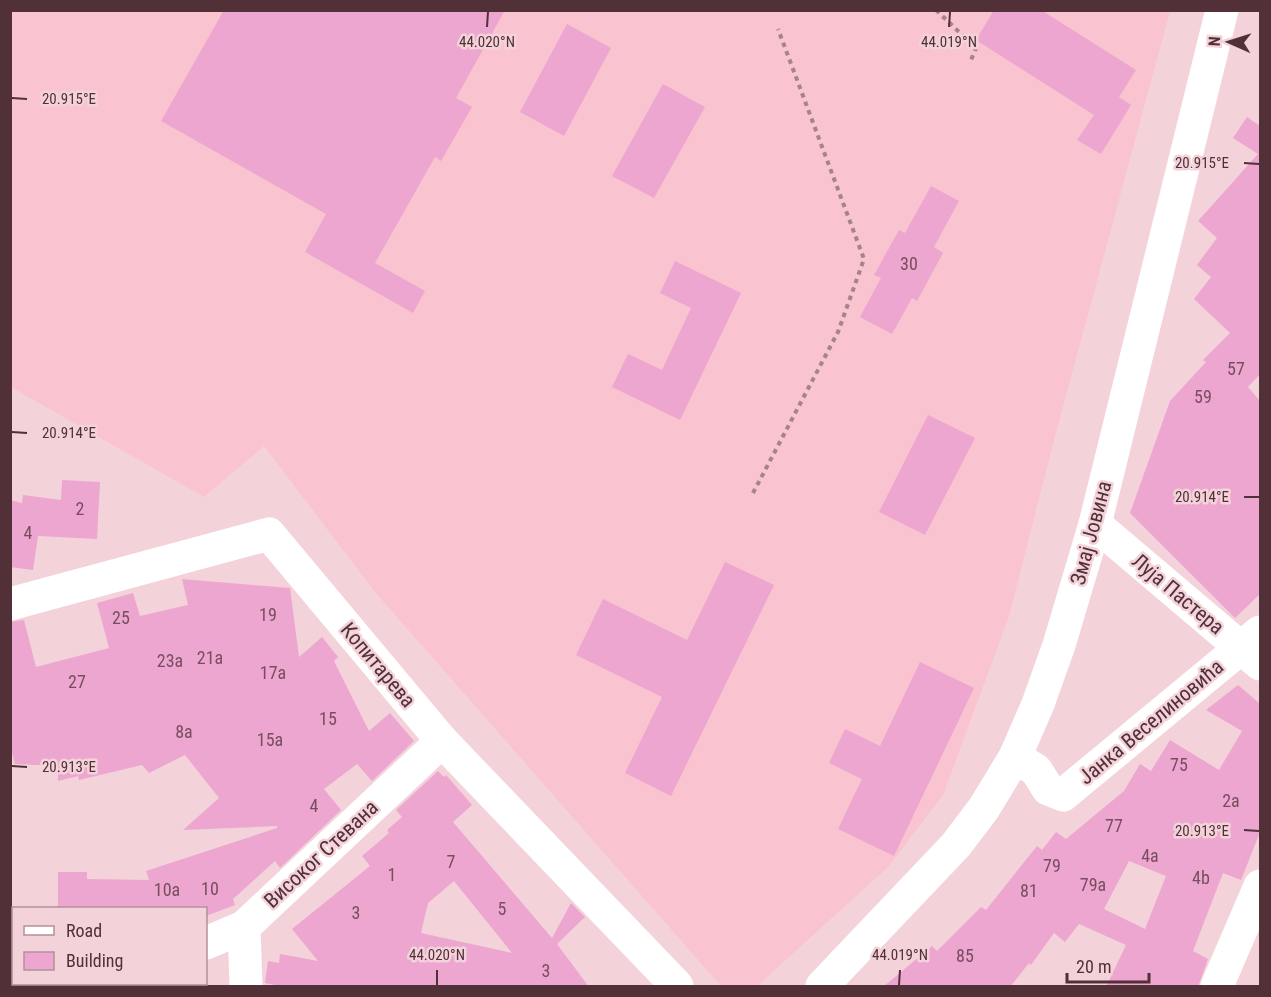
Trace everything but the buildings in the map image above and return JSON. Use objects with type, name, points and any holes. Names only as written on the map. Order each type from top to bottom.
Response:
[{"type":"street","name":"Змај Јовина","points":[[822,987],[956,845],[984,808],[1015,757],[1038,704],[1059,645],[1095,524],[1222,10]]},
{"type":"street","name":"Луја Пастера","points":[[1095,524],[1254,648]]},
{"type":"street","name":"Копитарева","points":[[10,604],[269,534],[441,741],[676,987]]},
{"type":"street","name":"Јанка Веселиновића","points":[[1015,757],[1036,770],[1048,789],[1064,795],[1254,648]]},
{"type":"street","name":"Високог Стевана","points":[[244,927],[441,741]]},
{"type":"street","points":[[1217,987],[1260,886]]},
{"type":"street","points":[[207,943],[244,927],[246,987]]},
{"type":"path","points":[[936,10],[976,48],[971,60]]},
{"type":"path","points":[[753,493],[838,332],[864,259],[778,29]]},
{"type":"shaded area","points":[[11,11],[1170,11],[1055,436],[1009,616],[943,795],[888,867],[757,986],[721,986],[375,592],[264,446],[204,497],[11,387]]}]
